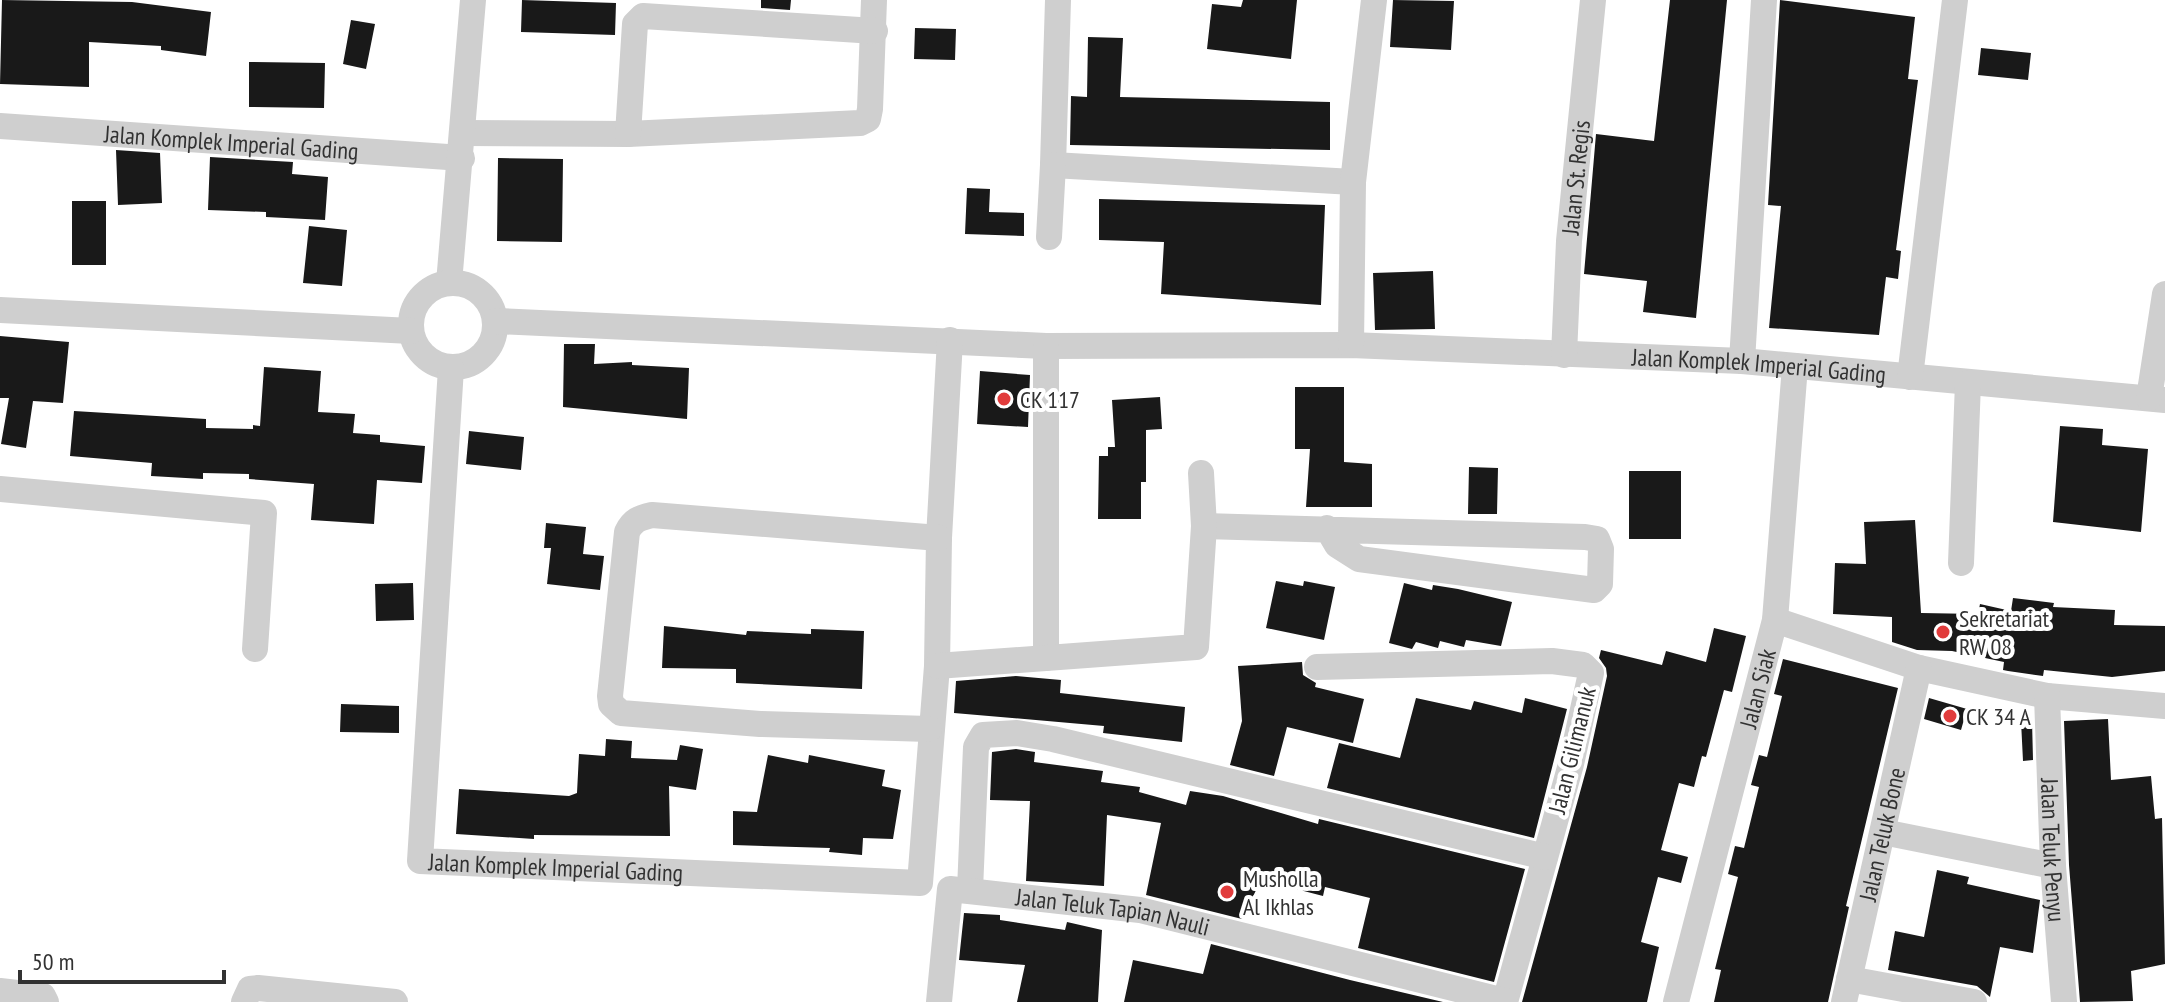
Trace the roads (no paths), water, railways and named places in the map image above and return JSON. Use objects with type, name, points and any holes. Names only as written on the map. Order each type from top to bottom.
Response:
[{"type":"street","points":[[449,283],[473,0],[467,0]]},
{"type":"street","points":[[628,134],[635,24],[643,16],[875,31],[874,0]]},
{"type":"street","points":[[1049,237],[1058,0]]},
{"type":"street","points":[[1351,345],[1353,182],[1374,0]]},
{"type":"street","name":"Jalan St. Regis","points":[[1564,355],[1569,241],[1593,0]]},
{"type":"street","points":[[1742,361],[1764,0]]},
{"type":"street","points":[[1910,377],[1955,0]]},
{"type":"street","name":"Jalan Komplek Imperial Gading","points":[[0,126],[462,146],[628,134],[860,123],[868,119],[870,109],[875,31]]},
{"type":"street","points":[[1053,165],[1353,182]]},
{"type":"street","points":[[449,283],[465,285],[480,292],[491,305],[496,321],[491,344],[475,362],[451,368],[432,362],[418,349],[411,331],[414,308],[428,291],[449,283]]},
{"type":"street","points":[[2157,399],[2165,294]]},
{"type":"street","points":[[0,310],[411,331]]},
{"type":"street","name":"Jalan Komplek Imperial Gading","points":[[496,321],[1046,346],[1351,345],[1742,361],[2157,399]]},
{"type":"street","name":"Jalan Komplek Imperial Gading","points":[[451,368],[420,861],[920,883],[929,729],[937,666],[939,538],[950,340]]},
{"type":"street","points":[[1046,346],[1046,658]]},
{"type":"street","name":"Jalan Siak","points":[[1676,1002],[1775,620],[1795,366]]},
{"type":"street","points":[[1961,563],[1968,383]]},
{"type":"street","points":[[937,666],[1196,647],[1204,526],[1201,473]]},
{"type":"street","points":[[0,489],[264,513],[255,649]]},
{"type":"street","points":[[929,729],[760,724],[621,713],[611,704],[610,696],[627,532],[632,522],[639,518],[652,515],[939,538]]},
{"type":"street","points":[[1204,526],[1327,528],[1597,539],[1601,549],[1600,584],[1594,590],[1359,559],[1337,545],[1327,528]]},
{"type":"street","points":[[1775,620],[1919,668],[2047,696],[2165,706]]},
{"type":"street","name":"Jalan Gilimanuk","points":[[1317,667],[1552,661],[1583,665],[1591,673],[1505,1002]]},
{"type":"street","name":"Jalan Teluk Bone","points":[[1847,990],[1919,668]]},
{"type":"street","name":"Jalan Teluk Penyu","points":[[2047,696],[2053,866],[2064,1002]]},
{"type":"street","points":[[939,1002],[960,889],[976,747],[983,735],[995,732],[1053,739],[1545,857]]},
{"type":"street","points":[[1883,832],[2053,866]]},
{"type":"street","name":"Jalan Teluk Tapian Nauli","points":[[960,889],[1140,910],[1505,1002]]},
{"type":"street","points":[[244,1002],[250,989],[258,988],[395,1002]]},
{"type":"street","points":[[1847,990],[1974,1002]]},
{"type":"street","points":[[0,991],[43,996],[46,1002]]},
{"type":"place","name":"CK 117","points":[[1004,399]]},
{"type":"place","name":"Sekretariat RW 08","points":[[1943,632]]},
{"type":"place","name":"CK 34 A","points":[[1950,716]]},
{"type":"place","name":"Musholla Al Ikhlas","points":[[1227,892]]}]
